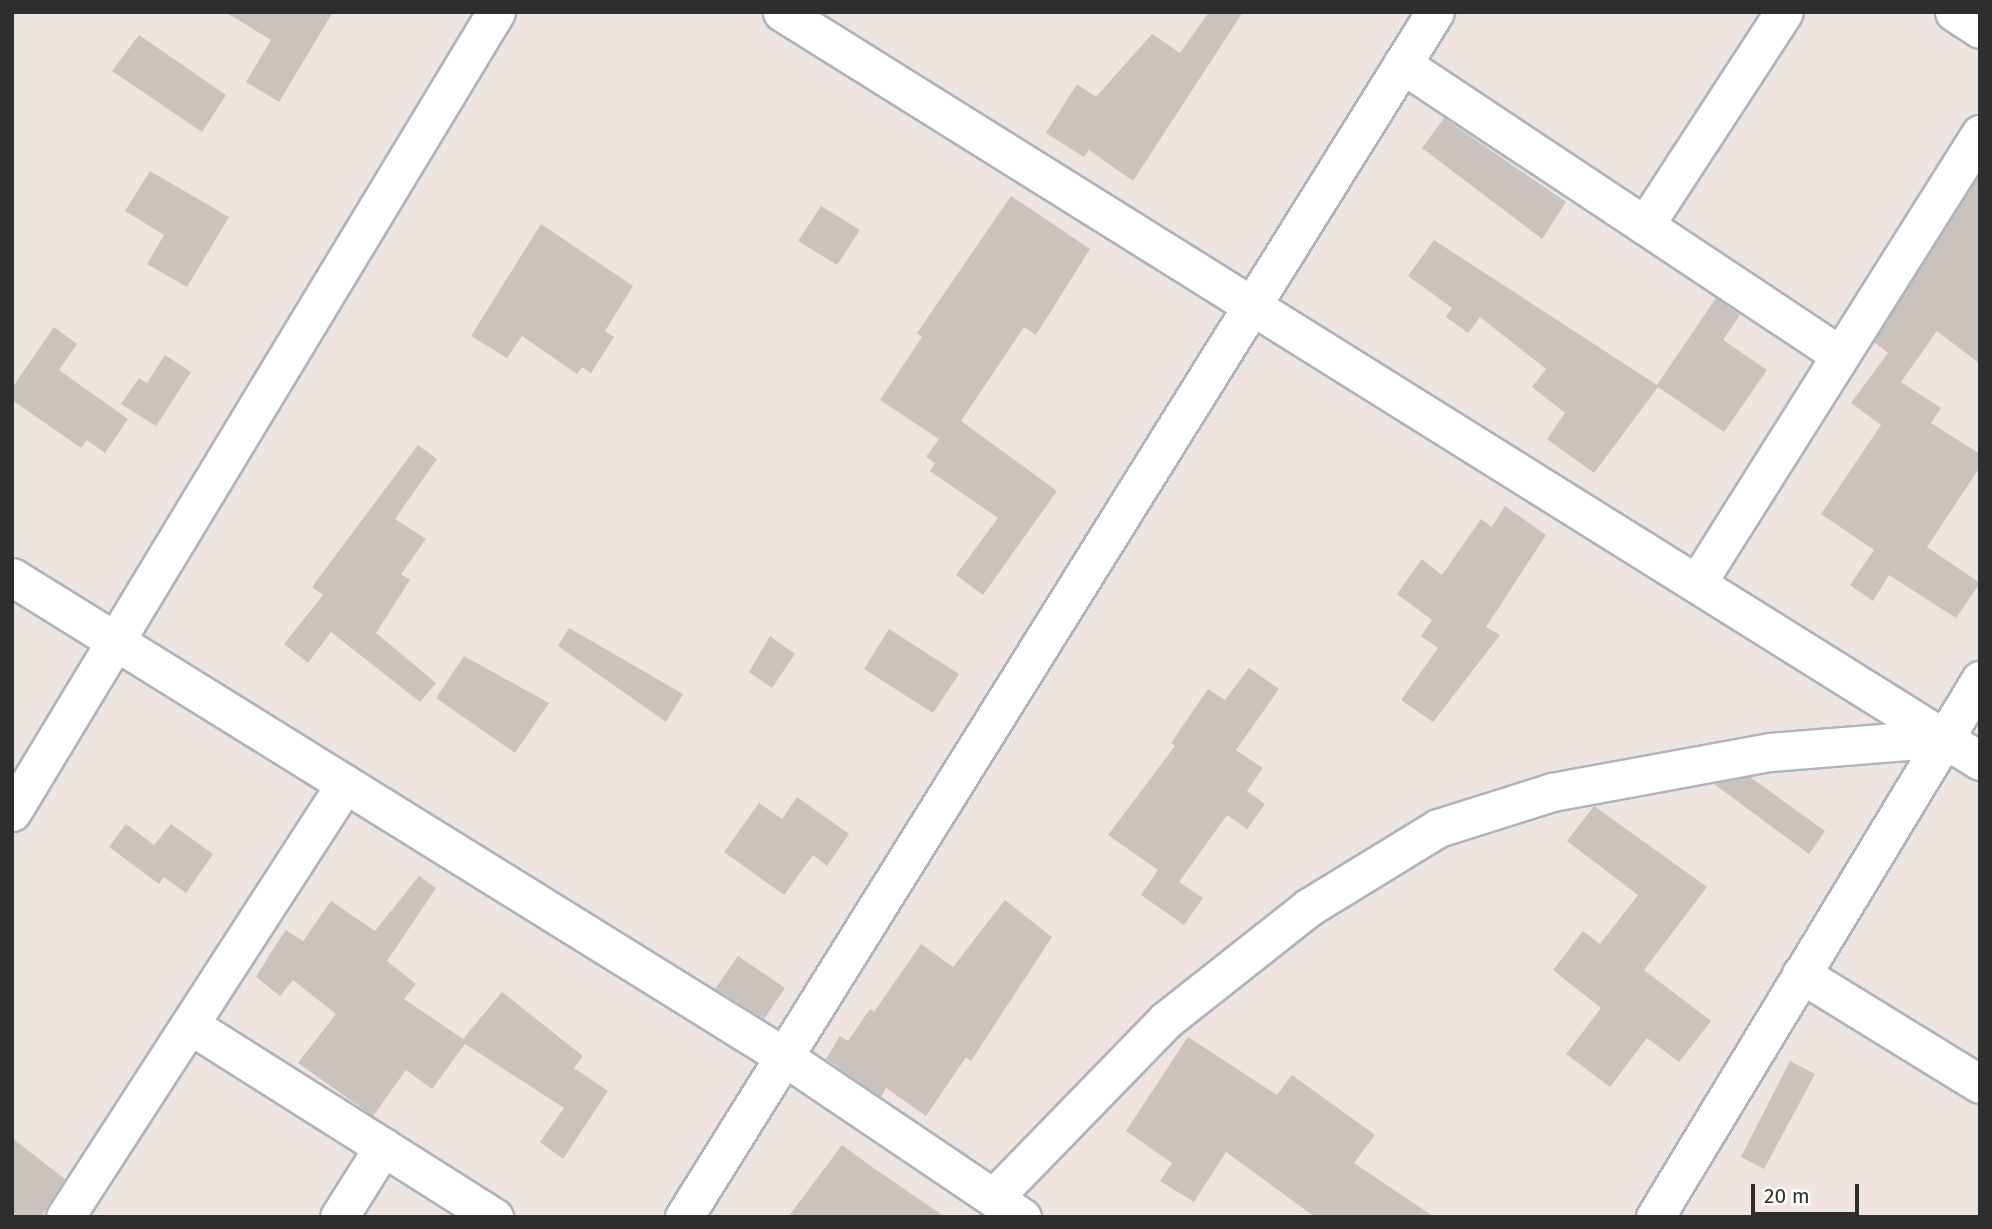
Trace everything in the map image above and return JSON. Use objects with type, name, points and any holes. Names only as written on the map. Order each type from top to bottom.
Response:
[{"type":"street","points":[[12,812],[117,643],[496,12]]},
{"type":"street","points":[[782,12],[1980,761]]},
{"type":"street","points":[[684,1217],[780,1054],[1435,12]]},
{"type":"street","points":[[1644,225],[1784,12]]},
{"type":"street","points":[[1954,12],[1980,29]]},
{"type":"street","points":[[1402,64],[1840,355]]},
{"type":"street","points":[[1697,583],[1980,134]]},
{"type":"street","points":[[12,577],[780,1054],[1008,1207],[1166,1020],[1309,907],[1438,828],[1552,792],[1770,752],[1943,738]]},
{"type":"street","points":[[1655,1217],[1980,680]]},
{"type":"street","points":[[65,1217],[345,784]]},
{"type":"street","points":[[1801,974],[1980,1084]]},
{"type":"street","points":[[190,1025],[494,1217]]},
{"type":"street","points":[[339,1217],[383,1147]]},
{"type":"building","points":[[225,12],[333,12],[279,102],[246,82],[271,40]]},
{"type":"building","points":[[1209,12],[1243,12],[1133,181],[1089,150],[1084,157],[1046,133],[1077,84],[1096,97],[1152,34],[1180,53]]},
{"type":"building","points":[[139,35],[226,95],[202,132],[112,71]]},
{"type":"building","points":[[1444,118],[1566,202],[1542,239],[1422,148]]},
{"type":"building","points":[[150,171],[229,217],[187,287],[147,264],[164,235],[125,211]]},
{"type":"building","points":[[1980,175],[1980,364],[1937,331],[1901,382],[1941,408],[1931,423],[1980,454],[1980,467],[1927,547],[1980,583],[1956,618],[1889,575],[1873,601],[1850,585],[1874,550],[1821,514],[1881,425],[1851,403],[1888,353],[1874,342]]},
{"type":"building","points":[[1011,196],[1090,249],[1036,335],[1024,327],[961,421],[1057,491],[983,595],[956,575],[998,518],[930,471],[935,463],[926,457],[939,439],[880,400],[922,337],[917,333]]},
{"type":"building","points":[[821,206],[860,230],[837,265],[798,241]]},
{"type":"building","points":[[541,224],[633,286],[605,331],[614,337],[591,373],[582,367],[577,374],[522,336],[507,358],[471,336]]},
{"type":"building","points":[[1434,240],[1657,385],[1716,298],[1740,315],[1723,340],[1767,370],[1724,432],[1658,387],[1594,473],[1547,439],[1565,413],[1532,387],[1546,369],[1480,317],[1468,333],[1446,317],[1452,308],[1408,276]]},
{"type":"building","points":[[54,327],[77,344],[59,370],[128,419],[105,453],[87,440],[81,448],[12,400],[12,388]]},
{"type":"building","points":[[165,355],[191,372],[156,426],[121,404],[139,378],[147,383]]},
{"type":"building","points":[[418,445],[437,459],[395,519],[426,539],[401,574],[410,580],[376,633],[436,683],[420,702],[331,632],[308,663],[284,644],[323,595],[312,587]]},
{"type":"building","points":[[1505,506],[1546,535],[1486,627],[1500,635],[1433,722],[1401,700],[1438,648],[1421,636],[1432,620],[1397,594],[1422,559],[1442,575],[1481,519],[1492,527]]},
{"type":"building","points":[[569,628],[683,694],[666,722],[558,646]]},
{"type":"building","points":[[889,629],[959,674],[933,713],[864,669]]},
{"type":"building","points":[[770,636],[795,654],[772,688],[749,672]]},
{"type":"building","points":[[464,656],[549,703],[515,753],[436,698]]},
{"type":"building","points":[[1249,668],[1279,689],[1236,750],[1263,768],[1247,791],[1265,804],[1247,829],[1227,815],[1179,882],[1203,898],[1184,925],[1141,895],[1158,870],[1108,835],[1175,746],[1171,743],[1208,689],[1225,700]]},
{"type":"building","points":[[1750,777],[1825,831],[1809,854],[1714,784]]},
{"type":"building","points":[[797,797],[849,834],[827,866],[813,855],[784,895],[724,852],[759,803],[782,819]]},
{"type":"building","points":[[1594,806],[1707,887],[1644,970],[1711,1021],[1679,1062],[1647,1038],[1610,1087],[1566,1054],[1601,1008],[1553,970],[1583,931],[1600,944],[1638,895],[1567,841]]},
{"type":"building","points":[[126,824],[154,845],[171,824],[213,854],[186,893],[164,877],[159,884],[109,847]]},
{"type":"building","points":[[419,876],[436,888],[387,961],[416,984],[404,999],[463,1039],[502,992],[583,1056],[574,1068],[608,1091],[563,1159],[540,1142],[564,1108],[465,1044],[432,1089],[406,1070],[373,1116],[298,1063],[336,1014],[293,980],[280,996],[256,977],[270,954],[286,930],[303,941],[331,901],[375,931]]},
{"type":"building","points":[[1005,900],[1052,937],[971,1061],[966,1057],[926,1116],[886,1088],[881,1097],[826,1059],[840,1036],[848,1041],[870,1009],[874,1012],[921,944],[953,967]]},
{"type":"building","points":[[738,956],[785,988],[764,1019],[715,989]]},
{"type":"building","points":[[1188,1037],[1277,1095],[1292,1075],[1375,1135],[1354,1163],[1434,1217],[1315,1217],[1226,1152],[1194,1202],[1160,1181],[1172,1163],[1126,1131]]},
{"type":"building","points":[[1790,1061],[1815,1074],[1764,1169],[1741,1157]]},
{"type":"building","points":[[12,1138],[65,1179],[41,1217],[12,1217]]},
{"type":"building","points":[[842,1145],[875,1169],[945,1217],[788,1217]]}]
